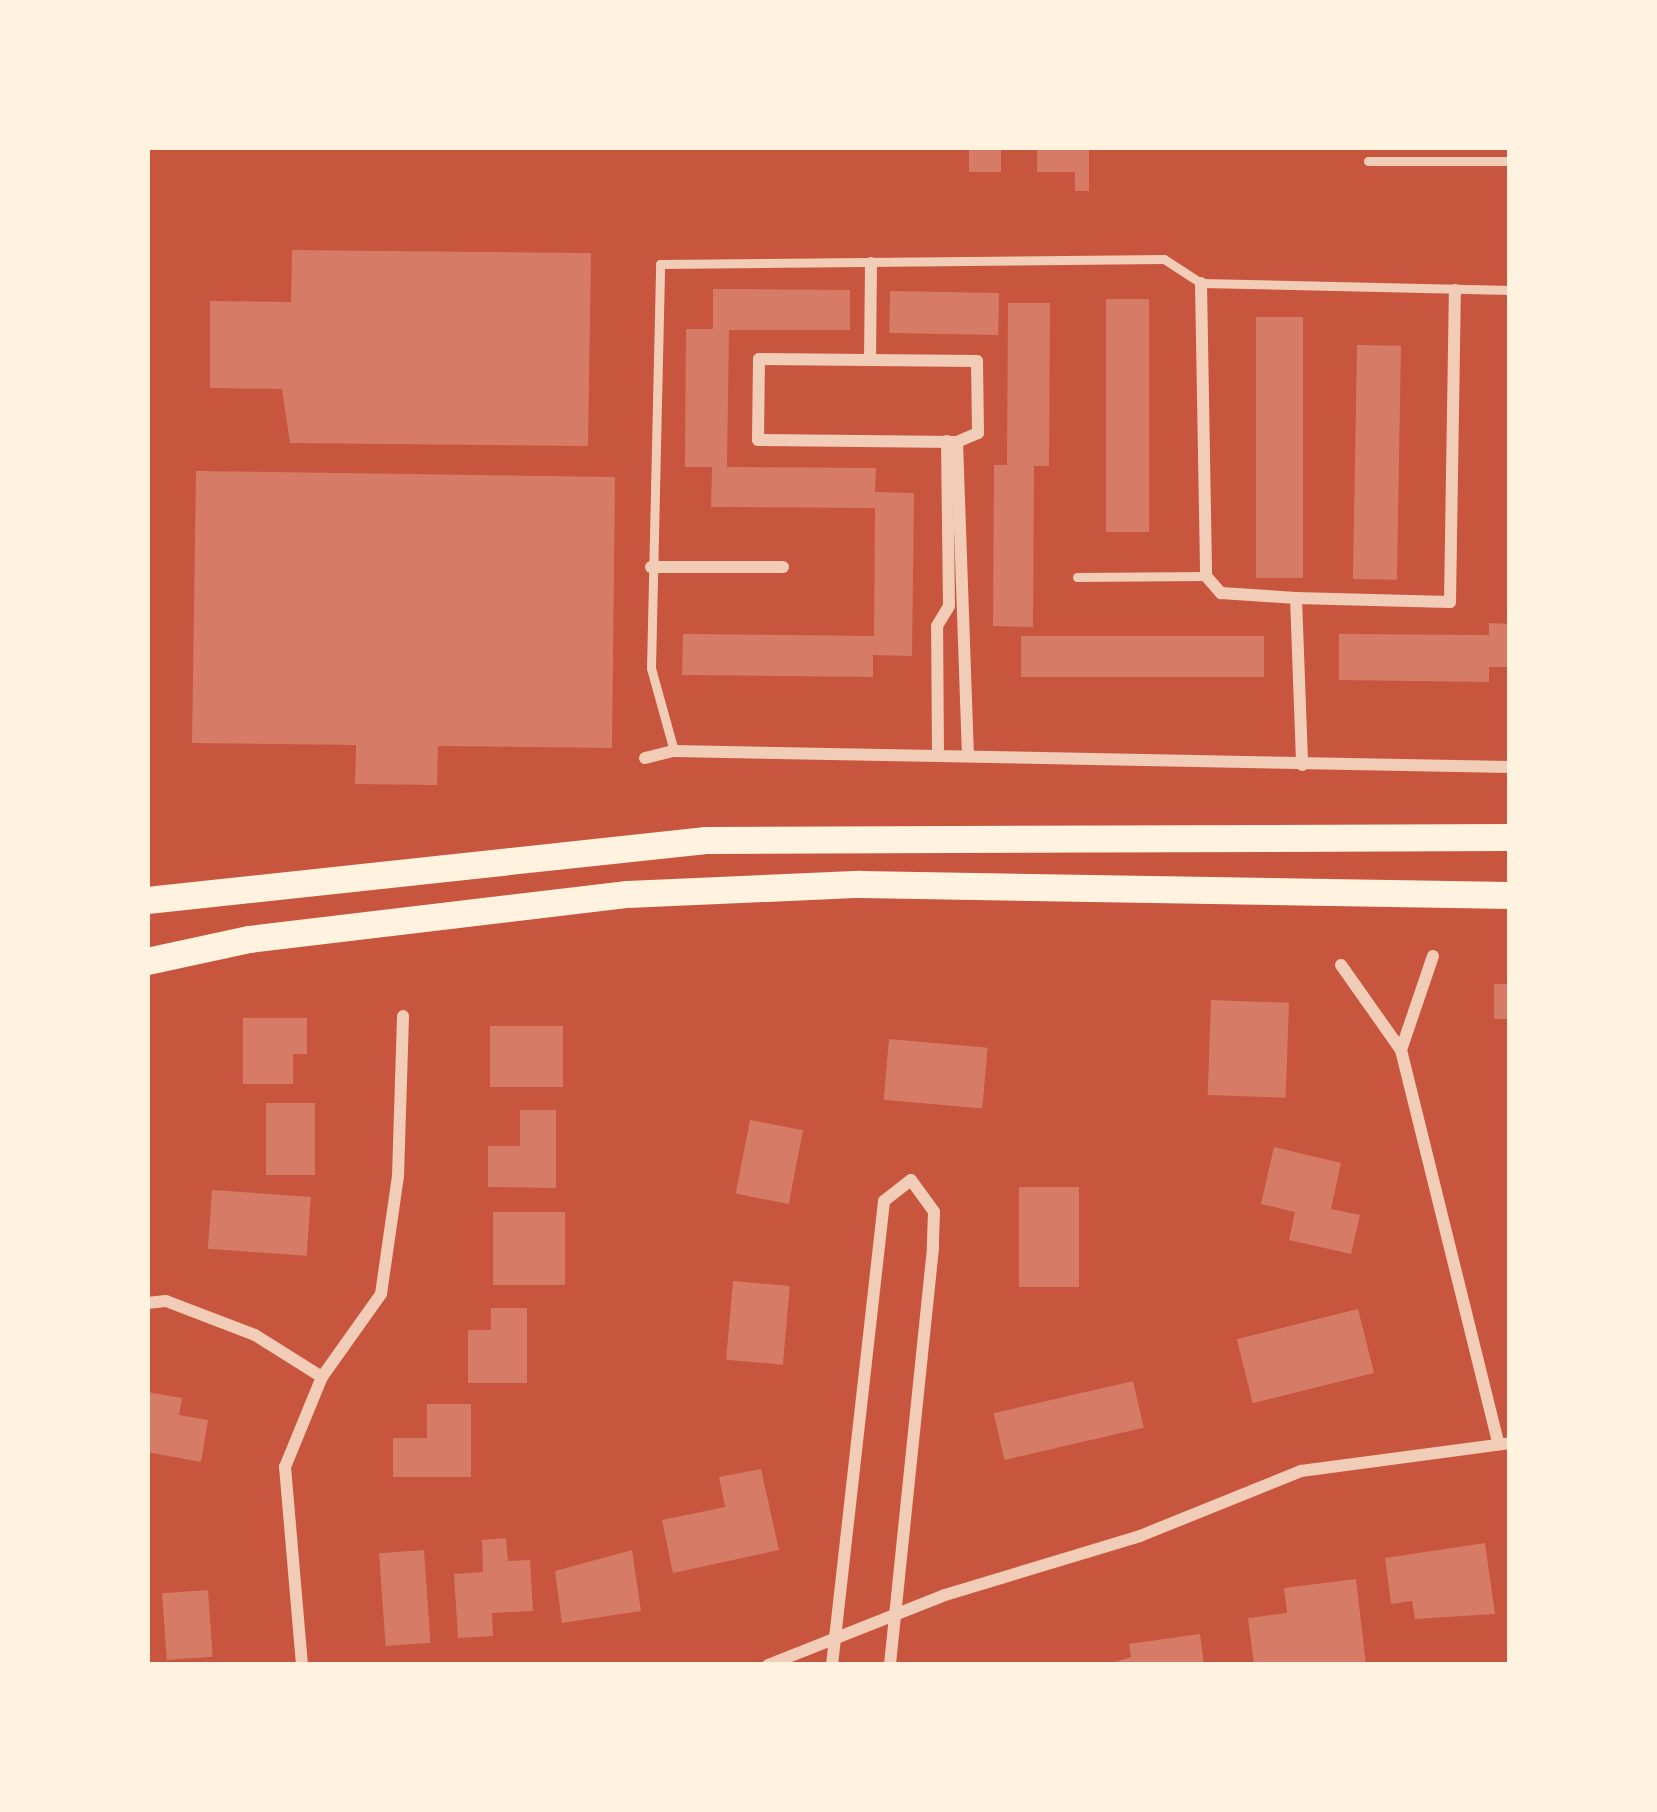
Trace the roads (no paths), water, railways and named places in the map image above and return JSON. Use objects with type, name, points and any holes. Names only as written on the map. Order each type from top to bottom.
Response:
[{"type":"main road","points":[[147,900],[706,840],[1510,837]]},
{"type":"main road","points":[[147,961],[249,939],[626,893],[860,884],[1510,895]]},
{"type":"street","points":[[870,360],[871,263]]},
{"type":"street","points":[[1201,283],[1206,576],[1221,593],[1296,598],[1450,602],[1455,290]]},
{"type":"street","points":[[759,359],[977,361],[978,434],[952,441],[758,440],[759,359]]},
{"type":"street","points":[[938,755],[937,626],[949,606],[952,441]]},
{"type":"street","points":[[952,441],[968,756]]},
{"type":"street","points":[[651,568],[783,568]]},
{"type":"street","points":[[1296,598],[1302,765]]},
{"type":"street","points":[[645,758],[674,751],[1510,767]]},
{"type":"street","points":[[1401,1050],[1433,956]]},
{"type":"street","points":[[767,1665],[833,1645],[900,1615],[1140,1536],[1301,1471],[1504,1443],[1401,1050],[1341,965]]},
{"type":"street","points":[[302,1665],[285,1468],[322,1377],[381,1294],[398,1176],[403,1016]]},
{"type":"street","points":[[832,1665],[884,1201],[911,1180],[934,1212],[933,1248],[900,1615],[890,1665]]},
{"type":"street","points":[[147,1303],[166,1301],[255,1334],[322,1377]]},
{"type":"lane","points":[[1368,161],[1510,160]]},
{"type":"lane","points":[[674,751],[651,668],[660,264],[1163,259],[1201,283],[1510,290]]},
{"type":"lane","points":[[1078,577],[1206,576]]}]
